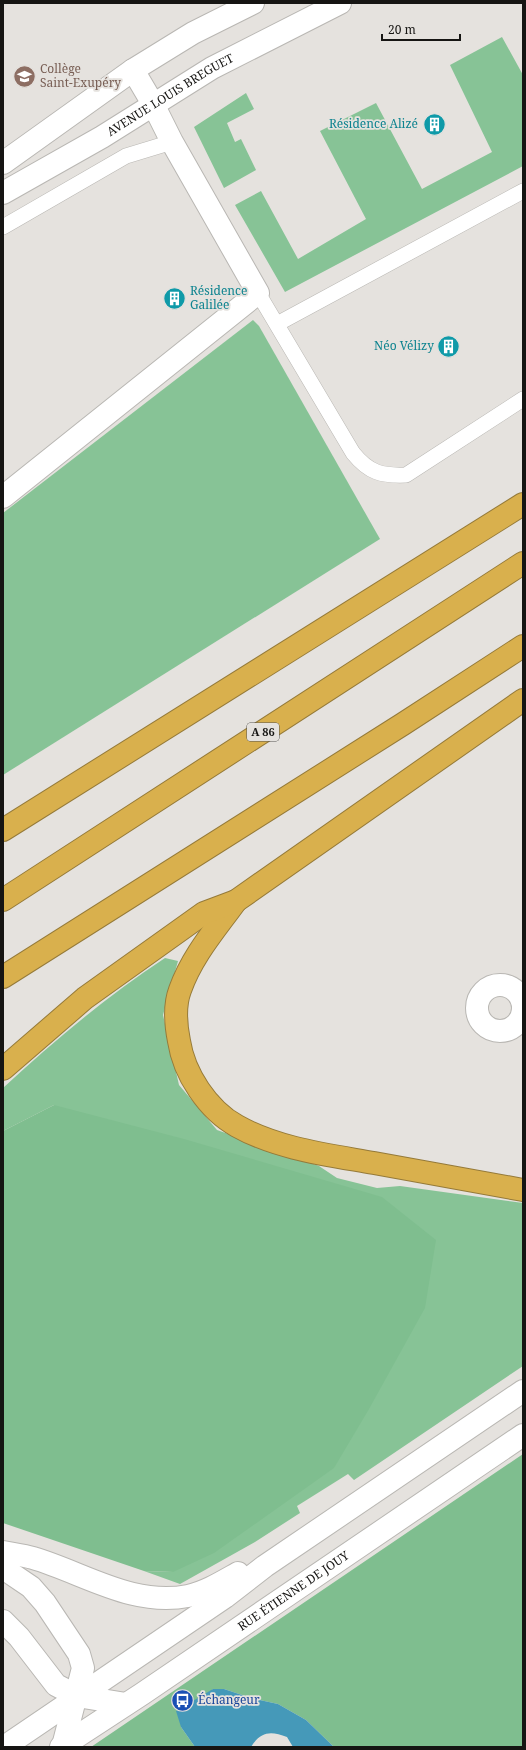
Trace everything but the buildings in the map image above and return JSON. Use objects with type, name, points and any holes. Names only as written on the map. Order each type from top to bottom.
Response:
[{"type":"highway","points":[[3,830],[523,504]]},
{"type":"highway","name":"A 86","points":[[3,900],[523,563]]},
{"type":"highway","points":[[3,977],[403,724],[523,646]]},
{"type":"highway","points":[[3,1069],[84,998],[204,913],[236,901],[523,700]]},
{"type":"highway","points":[[236,901],[196,954],[179,992],[177,1009],[177,1028],[185,1066],[194,1083],[221,1114],[236,1126],[296,1148],[523,1190]]},
{"type":"main road","points":[[3,163],[133,70],[193,33],[253,3]]},
{"type":"main road","name":"AVENUE LOUIS BREGUET","points":[[3,193],[102,137],[212,68],[340,3]]},
{"type":"main road","points":[[3,498],[258,293],[133,70]]},
{"type":"main road","points":[[4,1747],[77,1696],[225,1597],[265,1566],[523,1391]]},
{"type":"main road","name":"RUE ÉTIENNE DE JOUY","points":[[62,1746],[523,1435]]},
{"type":"main road","points":[[3,1552],[33,1558],[119,1590],[145,1597],[170,1598],[189,1596],[217,1586],[247,1567],[265,1566]]},
{"type":"main road","name":"RUE ÉTIENNE DE JOUY","points":[[3,1568],[31,1587],[44,1603],[79,1654],[83,1668],[77,1696],[62,1746]]},
{"type":"main road","points":[[3,1621],[19,1637],[56,1685],[77,1696],[126,1704]]},
{"type":"lane","points":[[3,227],[126,156],[172,142]]},
{"type":"lane","points":[[277,324],[523,192]]},
{"type":"lane","points":[[258,293],[353,453],[363,465],[387,476],[406,475],[523,399]]},
{"type":"green space","points":[[502,37],[523,75],[523,166],[285,292],[235,205],[261,191],[298,259],[366,219],[320,131],[376,103],[422,189],[492,152],[450,65]]},
{"type":"green space","points":[[246,93],[254,109],[227,123],[235,142],[241,139],[256,170],[224,188],[194,127]]},
{"type":"green space","points":[[253,320],[259,326],[380,539],[3,775],[3,513]]},
{"type":"green space","points":[[165,958],[178,961],[163,1015],[179,1085],[217,1130],[319,1166],[337,1178],[377,1188],[400,1186],[523,1203],[523,1366],[354,1480],[348,1474],[297,1506],[300,1513],[255,1542],[180,1584],[144,1571],[173,1572],[54,1105],[3,1131],[3,1088],[102,1003]]},
{"type":"green space","points":[[54,1105],[184,1139],[382,1197],[436,1240],[425,1308],[369,1409],[334,1468],[214,1553],[173,1572],[144,1571],[3,1523],[3,1131]]},
{"type":"green space","points":[[523,1454],[523,1747],[334,1747],[306,1720],[278,1704],[251,1698],[224,1689],[213,1689],[181,1727],[195,1747],[91,1747]]},
{"type":"water","points":[[213,1689],[224,1689],[251,1698],[278,1704],[306,1720],[334,1747],[293,1747],[287,1737],[271,1733],[263,1735],[251,1747],[195,1747],[181,1727],[176,1711]]},
{"type":"place","name":"Collège Saint-Exupéry","points":[[25,76]]},
{"type":"place","name":"Résidence Alizé","points":[[434,124]]},
{"type":"place","name":"Résidence Galilée","points":[[175,298]]},
{"type":"place","name":"Néo Vélizy","points":[[449,346]]},
{"type":"place","name":"Échangeur","points":[[182,1700]]}]
